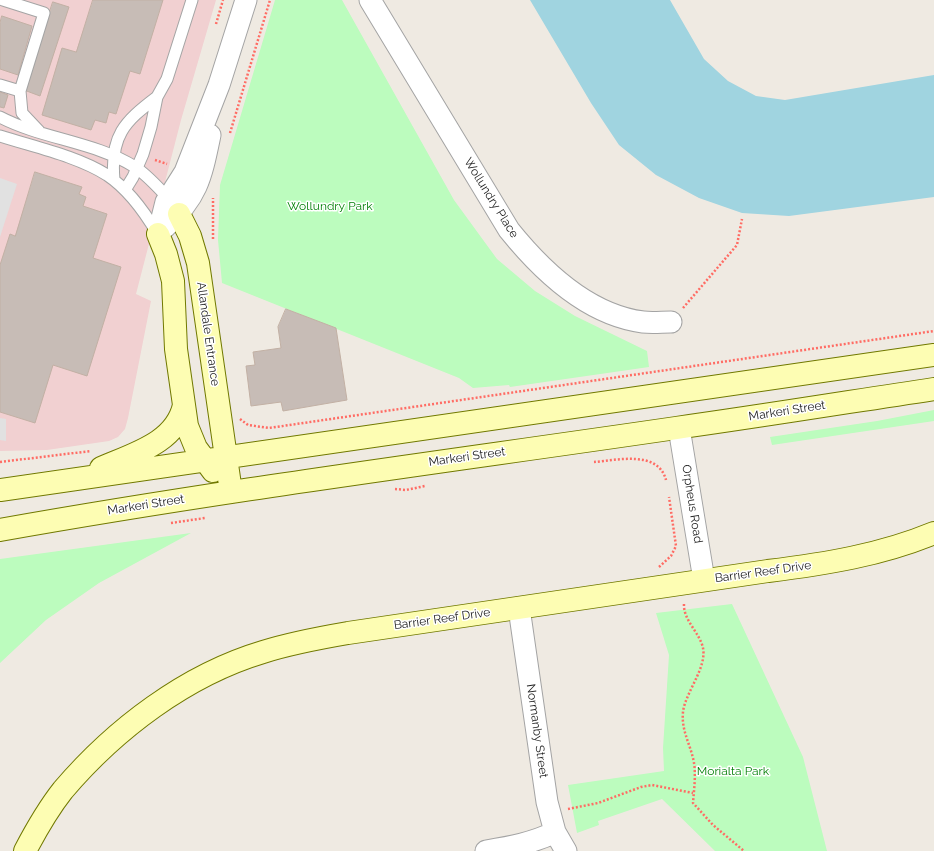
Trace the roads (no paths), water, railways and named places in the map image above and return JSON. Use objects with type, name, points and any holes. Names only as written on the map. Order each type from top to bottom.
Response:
[{"type":"main road","name":"Allandale Entrance","points":[[173,206],[190,236],[196,254],[231,492]]},
{"type":"main road","points":[[158,234],[169,263],[173,281],[175,337],[184,405],[191,438],[205,460],[231,492]]},
{"type":"main road","points":[[181,381],[193,358],[210,347]]},
{"type":"main road","points":[[0,490],[934,355]]},
{"type":"main road","name":"Markeri Street","points":[[0,530],[374,470],[679,428],[934,389]]},
{"type":"main road","points":[[75,480],[143,450],[160,440],[179,422],[184,405]]},
{"type":"main road","name":"Barrier Reef Drive","points":[[24,851],[43,818],[63,790],[115,738],[169,697],[228,665],[261,652],[301,641],[704,580],[813,566],[891,549],[934,533]]},
{"type":"street","points":[[158,234],[173,206],[192,196],[202,174],[219,85],[246,0]]},
{"type":"street","name":"Wollundry Place","points":[[370,0],[509,230],[528,254],[550,274],[594,305],[616,315],[644,322],[671,322]]},
{"type":"street","name":"Orpheus Road","points":[[679,428],[704,580]]},
{"type":"street","name":"Normanby Street","points":[[519,608],[553,823],[566,851]]},
{"type":"street","points":[[486,851],[515,847],[542,839],[553,823]]},
{"type":"lane","points":[[3,0],[44,13],[20,91],[22,113],[32,126],[44,135]]},
{"type":"lane","points":[[125,190],[137,169],[151,127],[157,97],[167,79],[192,0]]},
{"type":"lane","points":[[0,85],[20,91]]},
{"type":"lane","points":[[114,180],[114,156],[118,140],[126,123],[133,115],[157,97]]},
{"type":"lane","points":[[0,116],[18,126],[114,156],[137,169],[173,206]]},
{"type":"lane","points":[[0,136],[76,160],[102,172],[125,190],[145,213],[158,234]]},
{"type":"water","points":[[530,0],[670,0],[704,59],[728,81],[756,96],[785,100],[934,75],[934,197],[789,216],[742,213],[699,198],[656,175],[619,145],[591,103]]},
{"type":"park label","name":"Wollundry Park","points":[[330,206]]},
{"type":"park label","name":"Morialta Park","points":[[733,771]]}]
